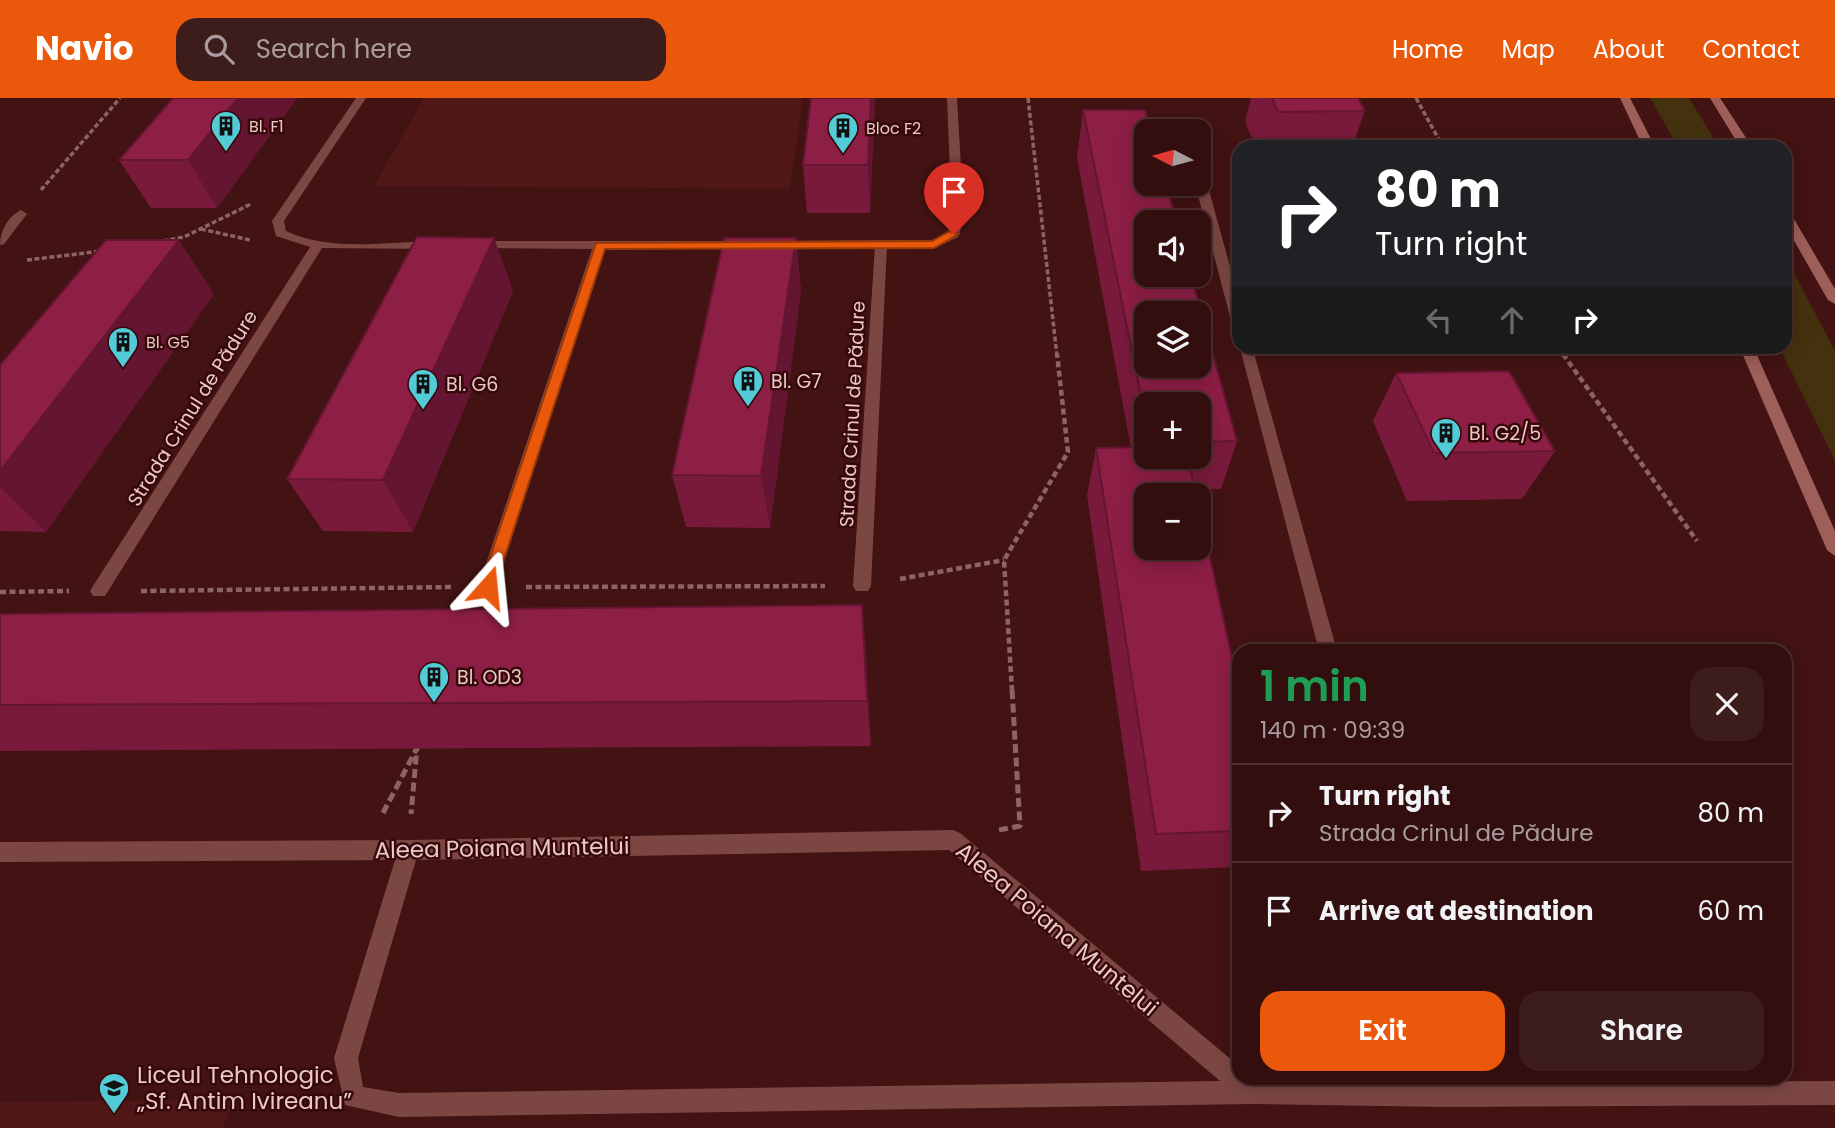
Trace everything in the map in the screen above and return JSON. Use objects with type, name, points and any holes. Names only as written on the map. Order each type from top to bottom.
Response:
[{"type":"main road","points":[[1625,98],[1646,140]]},
{"type":"main road","points":[[1715,98],[1742,140]]},
{"type":"main road","points":[[1792,226],[1835,300]]},
{"type":"main road","points":[[1749,354],[1835,550]]},
{"type":"street","points":[[360,98],[278,221],[280,233],[290,241],[318,245],[934,244],[954,234],[958,220],[952,98]]},
{"type":"street","points":[[1204,196],[1232,298]]},
{"type":"street","points":[[0,241],[20,214]]},
{"type":"street","name":"Strada Crinul de Pădure","points":[[99,591],[318,245]]},
{"type":"street","points":[[488,587],[600,245]]},
{"type":"street","name":"Strada Crinul de Pădure","points":[[862,586],[881,245]]},
{"type":"street","points":[[1247,354],[1326,644]]},
{"type":"street","name":"Aleea Poiana Muntelui","points":[[0,852],[363,850],[953,840],[1232,1075]]},
{"type":"street","points":[[408,849],[346,1058],[353,1097],[399,1105],[1252,1092],[1446,1086],[1835,1093]]},
{"type":"street","name":"Aleea Poiana Muntelui","points":[[1244,1085],[1252,1092]]},
{"type":"path","points":[[20,214],[120,98]]},
{"type":"path","points":[[953,840],[1020,826],[1004,560],[1068,452],[1028,98]]},
{"type":"path","points":[[1416,98],[1439,140]]},
{"type":"path","points":[[161,242],[184,237],[309,177]]},
{"type":"path","points":[[23,260],[112,250]]},
{"type":"path","points":[[1563,354],[1697,541]]},
{"type":"path","points":[[453,599],[454,587]]},
{"type":"path","points":[[363,850],[417,748],[408,849]]},
{"type":"shaded area","points":[[424,98],[803,98],[790,189],[374,186]]},
{"type":"shaded area","points":[[1650,98],[1689,98],[1715,140],[1674,140]]},
{"type":"shaded area","points":[[1792,269],[1835,351],[1835,460],[1782,354],[1792,354]]},
{"type":"shaded area","name":"Liceul Tehnologic „Sf. Antim Ivireanu”","points":[[234,1100],[223,1128],[0,1128],[0,1102]]},
{"type":"building","points":[[173,98],[238,98],[188,160],[119,160]]},
{"type":"building","points":[[811,98],[871,98],[868,165],[803,165]]},
{"type":"building","points":[[1272,98],[1358,98],[1365,111],[1278,112]]},
{"type":"building","points":[[1083,110],[1145,110],[1148,119],[1134,119],[1134,196],[1169,196],[1174,210],[1134,210],[1134,287],[1194,287],[1198,301],[1134,301],[1134,362]]},
{"type":"building","points":[[417,237],[494,238],[383,480],[287,479]]},
{"type":"building","points":[[724,238],[796,238],[761,476],[672,475]]},
{"type":"building","points":[[106,240],[179,240],[0,471],[0,365]]},
{"type":"building","points":[[1211,347],[1237,441],[1211,442],[1211,392],[1140,392],[1137,378],[1211,378]]},
{"type":"building","points":[[1509,371],[1555,451],[1434,453],[1396,373]]},
{"type":"building","points":[[1134,447],[1134,469],[1191,469],[1193,483],[1134,483],[1134,560],[1211,560],[1232,658],[1232,831],[1156,834],[1096,448]]},
{"type":"building","points":[[862,605],[867,701],[0,705],[0,614]]},
{"type":"place","name":"Bl. F1","points":[[226,153]]},
{"type":"place","name":"Bloc F2","points":[[843,155]]},
{"type":"place","name":"Bl. G5","points":[[123,369]]},
{"type":"place","name":"Bl. G7","points":[[748,408]]},
{"type":"place","name":"Bl. G6","points":[[423,411]]},
{"type":"place","name":"Bl. G2/5","points":[[1446,460]]},
{"type":"place","name":"Bl. OD3","points":[[434,704]]},
{"type":"place","name":"Liceul Tehnologic „Sf. Antim Ivireanu”","points":[[114,1115]]},
{"type":"route","points":[[488,587],[600,245],[934,244],[954,234]]}]
